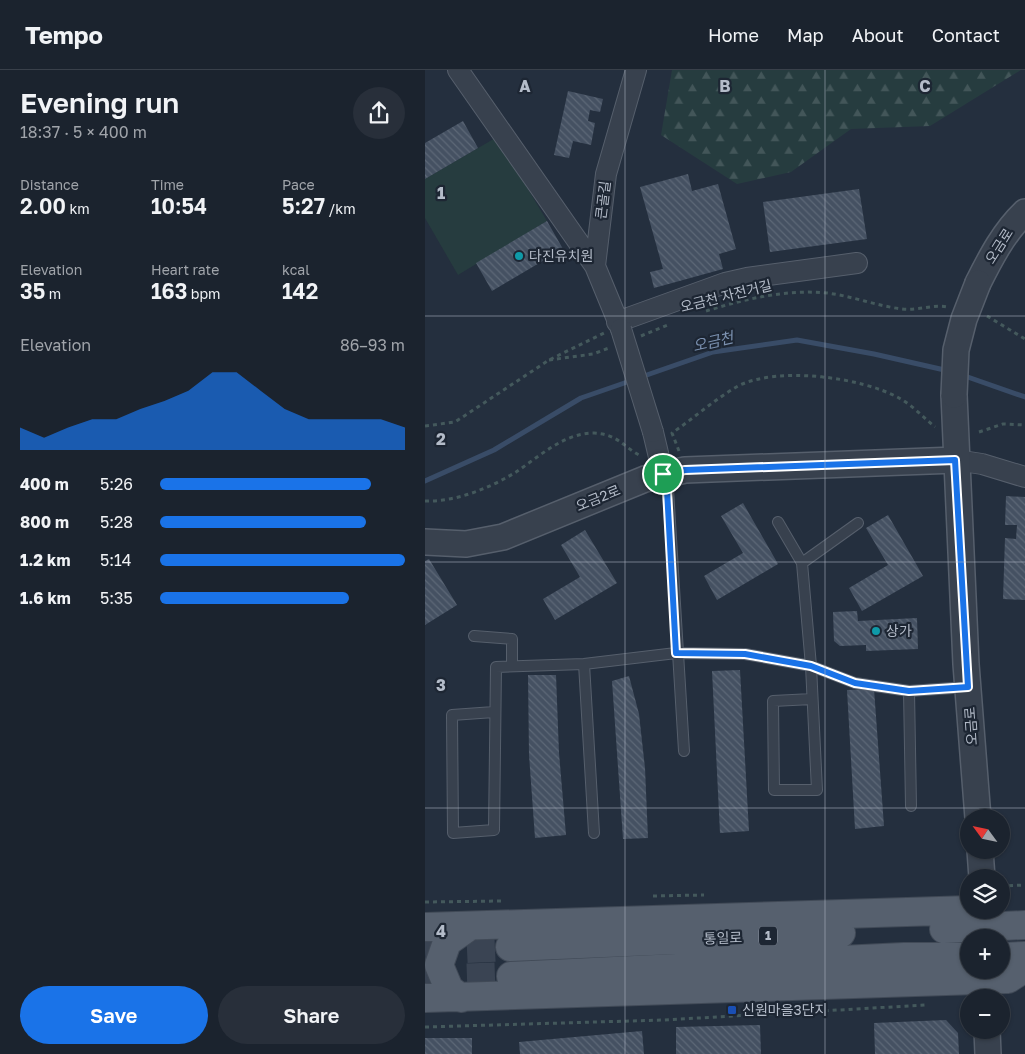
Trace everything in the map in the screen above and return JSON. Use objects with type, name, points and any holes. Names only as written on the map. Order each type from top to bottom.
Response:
[{"type":"main road","points":[[1010,909],[1025,912]]},
{"type":"main road","points":[[425,927],[960,910]]},
{"type":"main road","name":"통일로","points":[[510,947],[1025,925]]},
{"type":"main road","points":[[461,998],[449,989],[439,965],[447,942],[470,926]]},
{"type":"main road","points":[[1010,956],[1025,956]]},
{"type":"main road","name":"통일로","points":[[511,976],[904,957],[960,957]]},
{"type":"main road","points":[[985,989],[1008,979],[1025,968]]},
{"type":"main road","points":[[425,998],[960,989]]},
{"type":"street","points":[[458,70],[595,266]]},
{"type":"street","name":"큰골길","points":[[636,70],[606,174],[595,266],[621,330],[653,432],[663,474]]},
{"type":"street","name":"오금로","points":[[977,809],[968,687],[955,460],[954,395],[956,350],[964,318],[990,258],[1011,225],[1025,212]]},
{"type":"street","points":[[621,330],[725,283],[747,278],[857,263]]},
{"type":"street","points":[[955,460],[982,464],[1025,477]]},
{"type":"street","name":"오금2로","points":[[425,542],[466,544],[503,537],[645,478],[685,470],[955,460]]},
{"type":"street","points":[[987,1039],[988,1054]]},
{"type":"lane","points":[[663,474],[667,490],[676,653],[684,751]]},
{"type":"lane","points":[[778,522],[802,563],[811,666],[817,790],[774,790],[773,701],[812,699]]},
{"type":"lane","points":[[802,563],[858,523]]},
{"type":"lane","points":[[474,636],[512,639],[512,666]]},
{"type":"lane","points":[[494,712],[452,715],[453,833],[494,830],[496,667],[584,664],[676,653],[745,654],[811,666],[855,683],[909,691],[968,687]]},
{"type":"lane","points":[[584,664],[594,833]]},
{"type":"lane","points":[[909,691],[911,806]]},
{"type":"path","name":"오금천 자전거길","points":[[704,312],[749,299],[800,293],[840,295],[910,310],[936,304],[954,308]]},
{"type":"path","points":[[982,313],[1025,339]]},
{"type":"path","name":"오금천 자전거길","points":[[425,426],[455,422],[549,360],[621,330],[675,321]]},
{"type":"path","name":"오금천 자전거길","points":[[549,360],[593,354],[610,348]]},
{"type":"path","points":[[680,452],[672,433],[725,395],[739,386],[759,379],[788,376],[816,376],[842,380],[880,390],[910,405],[936,428]]},
{"type":"path","points":[[979,432],[1003,424],[1025,426]]},
{"type":"path","points":[[425,501],[454,497],[493,484],[557,444],[576,435],[595,433],[620,440],[632,452],[643,457]]},
{"type":"path","points":[[1010,886],[1025,885]]},
{"type":"path","points":[[425,1027],[664,1020],[929,1005]]},
{"type":"green space","points":[[672,70],[1021,70],[930,126],[851,129],[791,172],[737,184],[661,135]]},
{"type":"green space","points":[[497,137],[547,221],[458,275],[425,218],[425,179]]},
{"type":"building","points":[[568,91],[603,99],[600,112],[590,110],[588,121],[595,123],[591,145],[573,141],[569,158],[554,155]]},
{"type":"building","points":[[463,121],[478,148],[425,179],[425,143]]},
{"type":"building","points":[[688,174],[692,191],[718,184],[736,249],[719,254],[723,269],[654,288],[650,272],[663,269],[640,187]]},
{"type":"building","points":[[859,189],[867,239],[770,252],[763,202]]},
{"type":"building","name":"다진유치원","points":[[547,221],[563,249],[492,291],[476,263]]},
{"type":"building","points":[[1006,496],[1025,497],[1025,600],[1003,599],[1005,538],[1016,539],[1017,525],[1005,525]]},
{"type":"building","points":[[743,503],[778,564],[717,600],[704,576],[743,553],[721,516]]},
{"type":"building","points":[[888,515],[923,576],[862,611],[849,588],[888,565],[866,528]]},
{"type":"building","points":[[585,530],[617,583],[555,620],[543,599],[580,577],[561,545]]},
{"type":"building","points":[[429,559],[457,605],[425,625],[425,561]]},
{"type":"building","name":"상가","points":[[857,611],[858,621],[917,618],[918,649],[866,651],[866,645],[840,646],[834,641],[833,612]]},
{"type":"building","points":[[740,670],[749,831],[720,833],[712,671]]},
{"type":"building","points":[[528,675],[556,675],[559,753],[566,835],[535,838],[529,755]]},
{"type":"building","points":[[629,676],[639,714],[645,768],[648,838],[623,839],[612,681]]},
{"type":"building","points":[[874,689],[884,826],[855,829],[847,690]]},
{"type":"building","points":[[946,1020],[958,1033],[959,1054],[875,1054],[874,1023]]},
{"type":"building","points":[[760,1025],[761,1054],[676,1054],[676,1027]]},
{"type":"building","points":[[642,1031],[644,1054],[520,1054],[519,1042]]},
{"type":"building","points":[[425,1038],[472,1038],[472,1054],[425,1054]]},
{"type":"waterway","name":"오금천","points":[[641,377],[713,352],[797,340],[874,354],[949,371]]},
{"type":"waterway","name":"오금천","points":[[962,375],[1025,397]]},
{"type":"waterway","name":"오금천","points":[[425,481],[494,450],[581,398],[633,380]]},
{"type":"tunnel","points":[[425,951],[510,947]]},
{"type":"tunnel","points":[[425,979],[511,976]]},
{"type":"place","name":"다진유치원","points":[[519,256]]},
{"type":"place","name":"상가","points":[[876,631]]},
{"type":"place","name":"신원마을3단지","points":[[732,1010]]},
{"type":"route","points":[[955,460],[968,687],[909,691],[855,683],[811,666],[745,654],[676,653],[667,490],[663,474],[685,470],[955,460]]}]
